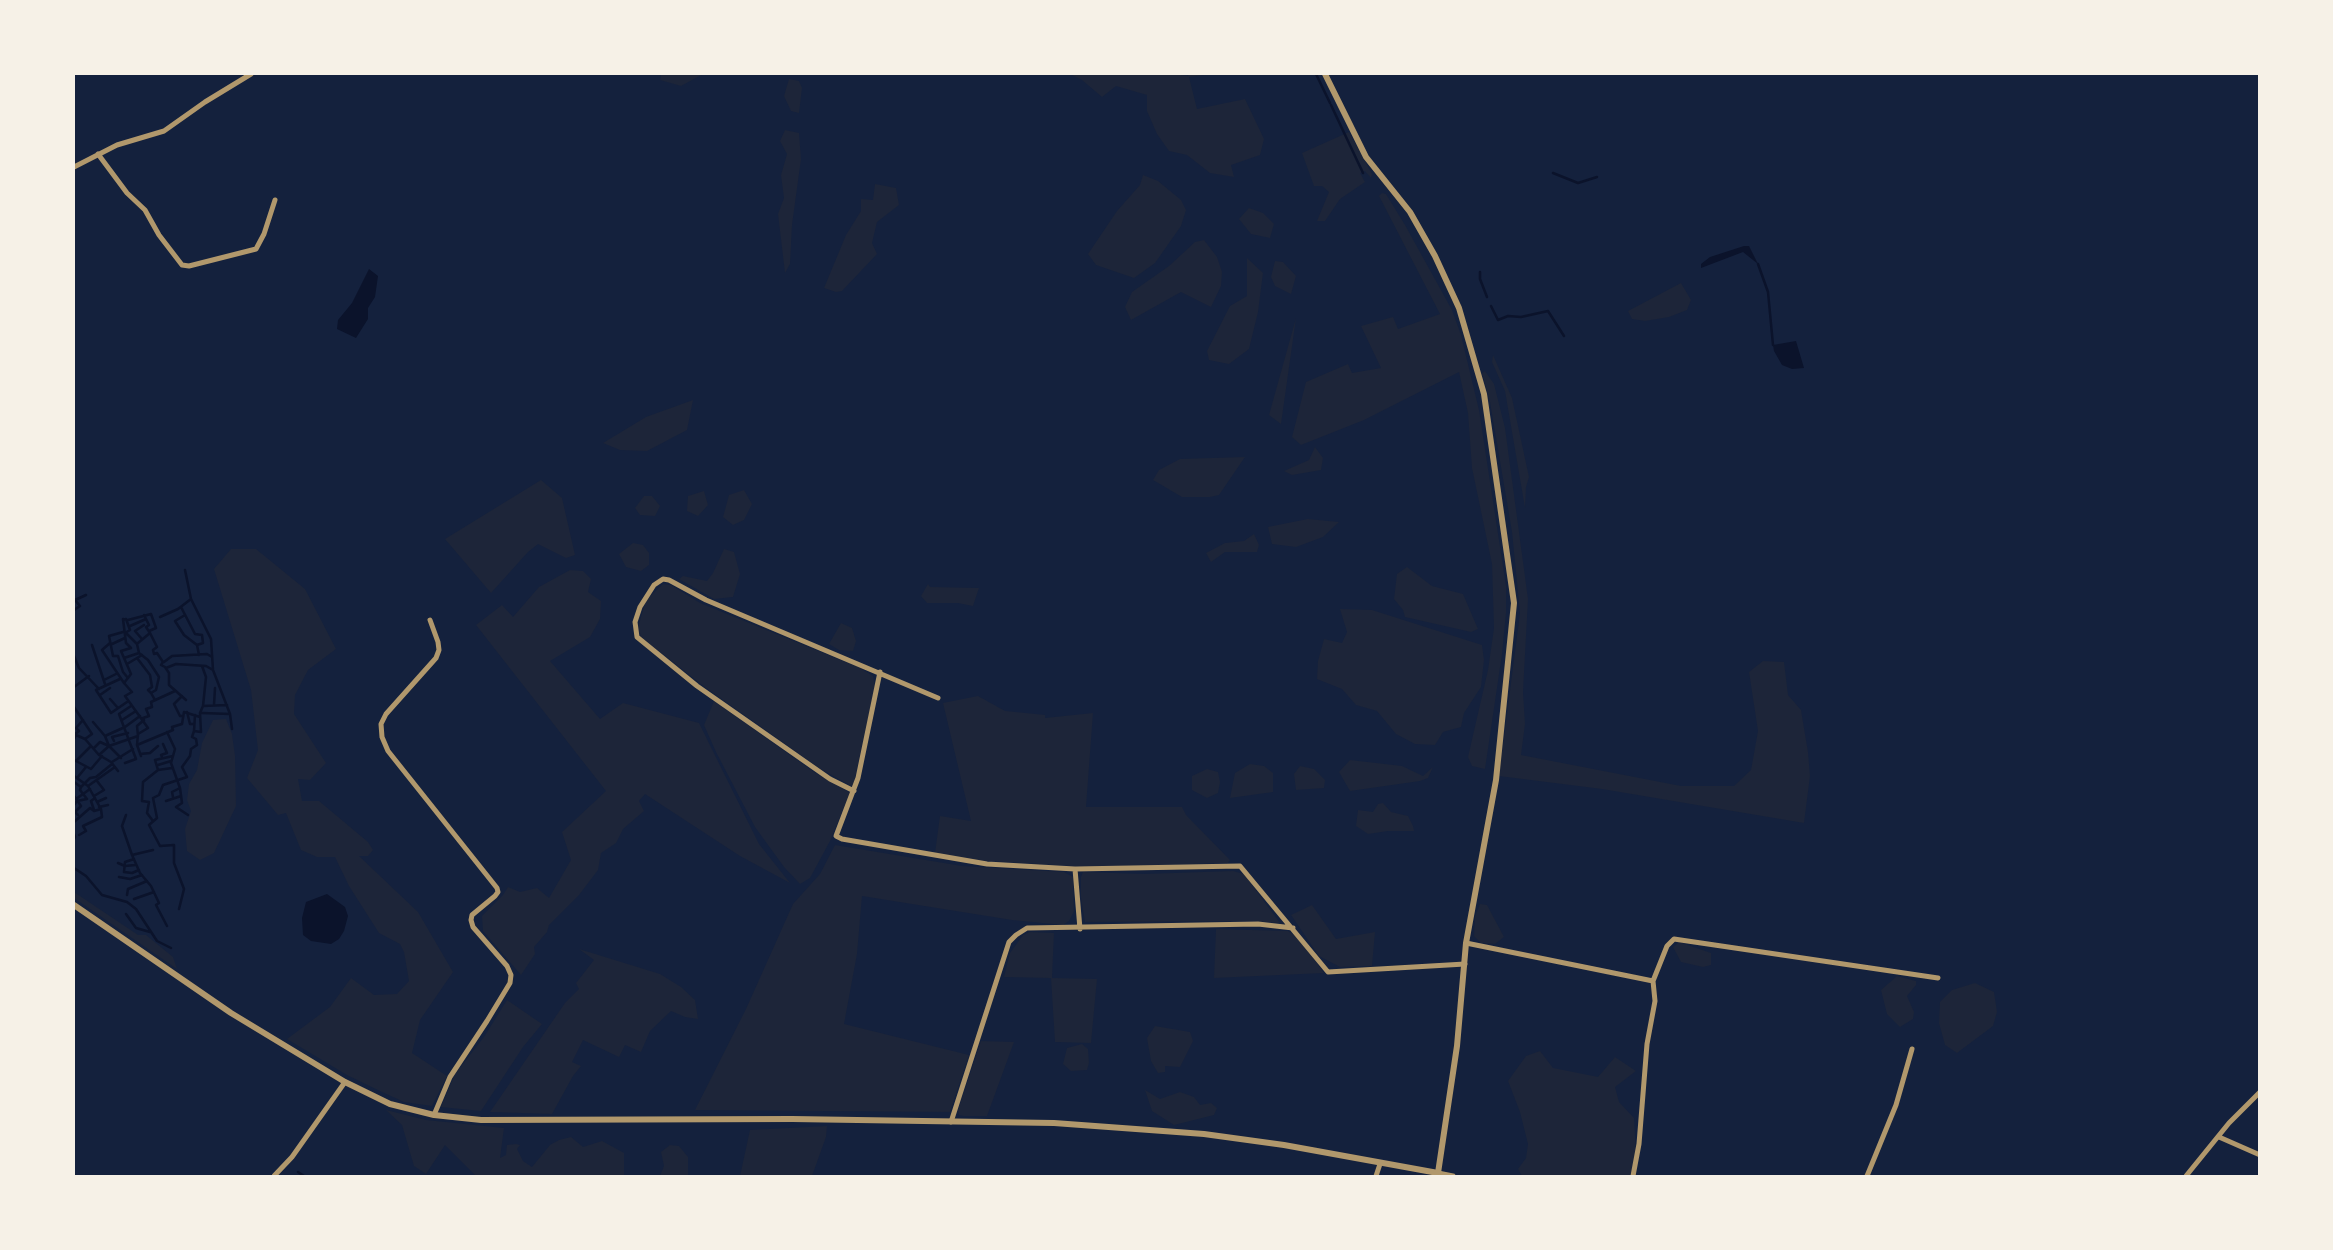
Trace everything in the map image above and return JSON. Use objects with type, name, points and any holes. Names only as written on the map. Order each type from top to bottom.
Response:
[{"type":"street","points":[[74,167],[117,145],[164,131],[251,74]]},
{"type":"street","points":[[1325,74],[1366,157],[1410,212],[1435,256],[1459,308],[1484,394],[1514,603],[1496,780],[1466,943],[1457,1046],[1438,1173]]},
{"type":"street","points":[[98,154],[145,210],[159,236],[182,265],[189,267],[256,248],[264,234],[275,200]]},
{"type":"street","points":[[854,791],[830,779],[636,637],[635,622],[640,607],[654,585],[663,579],[669,580],[706,600],[939,698]]},
{"type":"street","points":[[430,620],[438,642],[436,658],[386,714],[381,723],[382,737],[388,751],[497,888],[495,896],[472,915],[471,920],[473,927],[507,966],[511,975],[510,983],[450,1077],[434,1115]]},
{"type":"street","points":[[880,672],[854,791],[836,836],[842,839],[968,862],[1075,869],[1240,866],[1328,972],[1465,964]]},
{"type":"street","points":[[1075,869],[1080,929]]},
{"type":"street","points":[[74,905],[231,1013],[345,1083],[390,1104],[434,1115],[481,1120],[793,1119],[1054,1123],[1164,1130],[1284,1145],[1453,1177]]},
{"type":"street","points":[[951,1122],[1009,942],[1027,928],[1258,924],[1293,928]]},
{"type":"street","points":[[1633,1177],[1639,1144],[1647,1045],[1655,1001],[1653,981],[1667,946],[1674,939],[1938,978]]},
{"type":"street","points":[[1466,943],[1653,981]]},
{"type":"street","points":[[1867,1177],[1896,1105],[1912,1049]]},
{"type":"street","points":[[274,1177],[292,1157],[345,1083]]},
{"type":"street","points":[[2186,1177],[2236,1114],[2259,1092]]},
{"type":"street","points":[[2219,1137],[2259,1155]]},
{"type":"street","points":[[1376,1177],[1380,1164]]},
{"type":"shaded area","points":[[661,74],[703,74],[681,86],[660,80]]},
{"type":"shaded area","points":[[1070,74],[1211,74],[1189,77],[1197,109],[1245,99],[1264,139],[1260,155],[1231,165],[1234,177],[1210,173],[1187,155],[1169,151],[1157,134],[1147,111],[1147,95],[1116,86],[1102,97],[1082,80]]},
{"type":"shaded area","points":[[789,79],[799,81],[802,88],[799,113],[791,111],[784,96]]},
{"type":"shaded area","points":[[785,130],[799,133],[801,159],[790,264],[785,273],[778,214],[784,198],[781,175],[787,154],[780,141]]},
{"type":"shaded area","points":[[1349,132],[1372,174],[1371,178],[1365,171],[1360,173],[1365,182],[1340,199],[1325,221],[1317,221],[1329,192],[1322,186],[1314,186],[1302,153]]},
{"type":"shaded area","points":[[1143,175],[1158,181],[1181,200],[1186,210],[1181,226],[1155,263],[1134,278],[1096,265],[1088,254],[1117,211],[1140,185]]},
{"type":"shaded area","points":[[875,184],[896,188],[899,205],[877,222],[872,243],[877,254],[842,291],[824,288],[846,235],[861,211],[861,199],[873,200]]},
{"type":"shaded area","points":[[1386,194],[1405,225],[1452,310],[1461,335],[1479,410],[1506,586],[1502,654],[1485,769],[1472,766],[1468,757],[1488,670],[1494,628],[1492,564],[1472,468],[1468,413],[1459,372],[1364,420],[1301,445],[1292,437],[1306,382],[1348,364],[1352,373],[1381,368],[1361,326],[1393,317],[1398,329],[1440,314],[1379,196]]},
{"type":"shaded area","points":[[1249,208],[1263,213],[1274,224],[1270,238],[1251,234],[1239,219]]},
{"type":"shaded area","points":[[1204,240],[1217,257],[1222,272],[1221,286],[1211,307],[1181,292],[1131,320],[1125,307],[1132,292],[1169,266],[1195,242]]},
{"type":"shaded area","points":[[1749,246],[1758,264],[1743,252],[1701,268],[1701,264],[1710,257]]},
{"type":"shaded area","points":[[1247,258],[1263,273],[1258,312],[1249,349],[1229,364],[1209,360],[1207,351],[1230,306],[1247,296]]},
{"type":"shaded area","points":[[1275,261],[1283,262],[1296,276],[1291,294],[1275,286],[1271,277]]},
{"type":"shaded area","points":[[369,269],[378,276],[375,297],[368,308],[368,319],[356,338],[337,329],[338,320],[352,303]]},
{"type":"shaded area","points":[[1681,283],[1691,300],[1687,310],[1669,317],[1645,321],[1632,319],[1628,311]]},
{"type":"shaded area","points":[[1296,318],[1281,424],[1269,415]]},
{"type":"shaded area","points":[[1796,341],[1804,368],[1792,369],[1782,365],[1773,345]]},
{"type":"shaded area","points":[[1493,355],[1512,398],[1529,477],[1525,508],[1505,391],[1492,362]]},
{"type":"shaded area","points":[[1485,371],[1494,384],[1505,428],[1528,599],[1523,692],[1525,724],[1521,755],[1681,786],[1734,786],[1751,770],[1758,731],[1749,672],[1763,661],[1784,662],[1788,695],[1801,710],[1808,752],[1810,776],[1804,823],[1602,789],[1499,776],[1520,613],[1512,532],[1490,402],[1482,373]]},
{"type":"shaded area","points":[[693,400],[687,430],[647,451],[620,450],[603,443],[646,417]]},
{"type":"shaded area","points":[[1315,447],[1323,458],[1321,470],[1292,475],[1284,471],[1309,460]]},
{"type":"shaded area","points":[[1245,457],[1219,495],[1182,497],[1153,480],[1159,470],[1180,459]]},
{"type":"shaded area","points":[[541,480],[562,498],[575,555],[566,558],[538,544],[491,593],[445,539]]},
{"type":"shaded area","points":[[744,490],[752,504],[744,520],[733,525],[723,517],[729,495]]},
{"type":"shaded area","points":[[704,491],[708,505],[698,516],[687,511],[688,496]]},
{"type":"shaded area","points":[[644,496],[652,496],[660,506],[655,516],[640,515],[635,508]]},
{"type":"shaded area","points":[[1308,519],[1339,522],[1323,537],[1296,547],[1272,544],[1268,527]]},
{"type":"shaded area","points":[[1254,534],[1259,545],[1257,552],[1225,552],[1211,562],[1206,553],[1225,543],[1244,541]]},
{"type":"shaded area","points":[[633,543],[643,545],[649,553],[649,565],[641,571],[626,567],[619,554]]},
{"type":"shaded area","points":[[231,549],[256,549],[305,589],[336,649],[308,670],[295,695],[294,714],[326,763],[310,780],[298,779],[302,801],[319,801],[368,842],[373,850],[368,856],[359,856],[418,912],[453,972],[420,1020],[412,1053],[447,1076],[432,1106],[404,1102],[380,1091],[347,1075],[287,1039],[330,1007],[351,978],[374,995],[397,994],[409,981],[400,944],[379,933],[349,886],[335,857],[317,857],[301,850],[286,813],[278,815],[247,778],[258,750],[251,690],[214,569]]},
{"type":"shaded area","points":[[724,549],[734,552],[740,574],[733,597],[714,599],[679,579],[683,576],[707,581]]},
{"type":"shaded area","points":[[1407,567],[1432,586],[1463,594],[1478,629],[1471,632],[1405,617],[1394,599],[1397,574]]},
{"type":"shaded area","points":[[570,570],[583,571],[591,579],[588,592],[601,601],[600,619],[590,637],[550,661],[600,719],[623,703],[699,723],[759,844],[790,883],[740,856],[645,794],[639,801],[644,811],[623,829],[616,843],[601,853],[598,870],[579,895],[549,925],[547,932],[534,947],[535,954],[521,975],[483,931],[482,916],[508,887],[520,892],[537,888],[549,898],[571,860],[562,832],[606,791],[476,625],[502,605],[513,617],[539,587]]},
{"type":"shaded area","points":[[663,584],[671,585],[700,603],[858,667],[873,676],[875,686],[853,787],[819,768],[706,688],[641,637],[638,627],[646,600]]},
{"type":"shaded area","points":[[928,584],[930,587],[979,588],[973,606],[927,603],[921,596]]},
{"type":"shaded area","points":[[1340,609],[1372,610],[1482,645],[1484,660],[1481,687],[1464,713],[1461,727],[1443,732],[1435,745],[1415,744],[1396,734],[1377,711],[1356,705],[1342,689],[1317,679],[1318,661],[1324,639],[1342,643],[1347,632]]},
{"type":"shaded area","points":[[841,623],[852,628],[856,641],[853,651],[839,650],[829,644]]},
{"type":"shaded area","points":[[978,696],[1005,711],[1045,715],[1045,718],[1093,713],[1086,807],[1182,807],[1186,815],[1230,860],[1228,863],[1088,867],[971,860],[935,853],[940,816],[971,821],[943,703]]},
{"type":"shaded area","points":[[714,701],[814,772],[850,793],[830,841],[810,878],[800,884],[755,827],[716,752],[704,725]]},
{"type":"shaded area","points":[[226,719],[232,734],[235,756],[236,806],[214,853],[200,860],[187,851],[185,829],[191,811],[187,800],[189,784],[197,770],[202,743],[213,720]]},
{"type":"shaded area","points":[[1350,760],[1402,766],[1423,776],[1433,767],[1428,778],[1420,781],[1350,791],[1339,772]]},
{"type":"shaded area","points":[[1250,764],[1264,766],[1273,773],[1273,792],[1230,798],[1235,773]]},
{"type":"shaded area","points":[[1300,766],[1314,769],[1325,780],[1324,788],[1296,790],[1294,774]]},
{"type":"shaded area","points":[[1207,769],[1218,772],[1220,782],[1218,793],[1207,798],[1192,790],[1192,776]]},
{"type":"shaded area","points":[[1383,803],[1391,812],[1408,816],[1414,831],[1368,834],[1356,826],[1358,810],[1373,812],[1378,804]]},
{"type":"shaded area","points":[[835,845],[962,866],[1064,872],[1073,877],[1074,911],[1069,921],[1063,925],[1012,920],[862,896],[857,954],[844,1024],[969,1055],[950,1112],[695,1110],[746,1009],[793,904],[820,874]]},
{"type":"shaded area","points":[[1233,871],[1244,874],[1280,923],[1085,922],[1081,898],[1083,872],[1144,874]]},
{"type":"shaded area","points":[[74,892],[138,935],[146,935],[173,957],[177,969],[74,898]]},
{"type":"shaded area","points":[[327,894],[345,907],[348,916],[344,931],[339,939],[331,944],[311,941],[303,935],[302,918],[306,902]]},
{"type":"shaded area","points":[[1480,904],[1487,905],[1504,937],[1495,944],[1481,943],[1474,936],[1475,916]]},
{"type":"shaded area","points":[[1312,905],[1336,939],[1375,932],[1372,966],[1340,967],[1319,956],[1291,915]]},
{"type":"shaded area","points":[[1216,929],[1288,931],[1299,938],[1324,973],[1214,978]]},
{"type":"shaded area","points":[[1030,932],[1054,933],[1052,978],[1097,979],[1091,1043],[1055,1042],[1051,978],[1004,977],[1010,953],[1023,935]]},
{"type":"shaded area","points":[[1679,942],[1711,953],[1711,965],[1703,967],[1681,962],[1673,947]]},
{"type":"shaded area","points":[[579,949],[660,974],[695,1000],[698,1019],[671,1011],[650,1031],[641,1052],[625,1045],[619,1057],[583,1040],[572,1062],[581,1066],[552,1114],[490,1112],[565,1003],[579,989],[576,983],[594,960]]},
{"type":"shaded area","points":[[1897,976],[1916,981],[1907,996],[1914,1012],[1913,1019],[1900,1027],[1887,1014],[1881,990]]},
{"type":"shaded area","points":[[1975,983],[1994,992],[1997,1012],[1993,1026],[1957,1053],[1945,1045],[1939,1023],[1940,1002],[1952,990]]},
{"type":"shaded area","points":[[507,1000],[542,1024],[523,1047],[481,1111],[441,1107],[455,1074],[484,1037]]},
{"type":"shaded area","points":[[1155,1026],[1190,1032],[1193,1041],[1180,1067],[1165,1066],[1165,1072],[1158,1073],[1151,1061],[1147,1038]]},
{"type":"shaded area","points":[[981,1041],[1014,1042],[987,1116],[959,1115],[958,1110]]},
{"type":"shaded area","points":[[1082,1044],[1088,1049],[1087,1070],[1071,1071],[1063,1064],[1067,1048]]},
{"type":"shaded area","points":[[1540,1051],[1553,1068],[1598,1077],[1615,1057],[1636,1071],[1615,1087],[1619,1102],[1634,1118],[1636,1155],[1630,1176],[1522,1176],[1518,1169],[1526,1158],[1528,1144],[1508,1081],[1526,1056]]},
{"type":"shaded area","points":[[1145,1090],[1160,1099],[1180,1092],[1194,1097],[1200,1105],[1211,1103],[1217,1108],[1214,1115],[1174,1125],[1152,1111]]},
{"type":"shaded area","points":[[386,1110],[426,1120],[504,1128],[500,1158],[506,1155],[507,1145],[520,1145],[517,1149],[523,1161],[532,1167],[550,1145],[559,1140],[571,1137],[583,1147],[602,1141],[624,1153],[624,1176],[476,1176],[445,1145],[426,1174],[414,1166],[402,1125]]},
{"type":"shaded area","points":[[827,1126],[826,1137],[812,1176],[740,1176],[750,1130]]},
{"type":"shaded area","points":[[670,1145],[679,1146],[688,1157],[688,1176],[660,1176],[664,1166],[661,1152]]},
{"type":"waterway","points":[[1316,74],[1330,103]]},
{"type":"waterway","points":[[1331,105],[1363,173]]},
{"type":"waterway","points":[[1553,173],[1578,183],[1597,177]]},
{"type":"waterway","points":[[1758,264],[1768,292],[1773,345]]},
{"type":"waterway","points":[[1480,272],[1487,297]]},
{"type":"waterway","points":[[1491,306],[1498,320],[1508,316],[1521,317],[1548,311],[1564,336]]},
{"type":"waterway","points":[[185,570],[191,599],[211,639],[213,670],[230,714],[232,729]]},
{"type":"waterway","points":[[74,610],[80,606],[75,600],[86,595]]},
{"type":"waterway","points":[[160,617],[178,609],[191,599]]},
{"type":"waterway","points":[[181,607],[195,634],[202,635],[203,643],[197,645],[199,655]]},
{"type":"waterway","points":[[141,756],[137,745],[138,734],[148,728],[125,696],[132,692],[124,683],[131,674],[121,651],[131,648],[126,643],[123,619],[151,614],[156,628],[149,631],[157,647],[153,650],[154,654],[157,653],[163,662],[161,665],[169,673],[169,685],[186,700]]},
{"type":"waterway","points":[[138,643],[150,633],[144,615]]},
{"type":"waterway","points":[[185,615],[175,621],[184,635],[197,645]]},
{"type":"waterway","points":[[125,633],[130,630],[126,619]]},
{"type":"waterway","points":[[130,626],[146,619]]},
{"type":"waterway","points":[[142,639],[135,631],[144,625]]},
{"type":"waterway","points":[[123,632],[109,636],[113,656],[118,656],[128,678]]},
{"type":"waterway","points":[[126,633],[137,644],[139,653],[148,660],[159,677],[156,690],[151,693],[155,700]]},
{"type":"waterway","points":[[112,644],[125,638]]},
{"type":"waterway","points":[[110,643],[102,650],[124,683]]},
{"type":"waterway","points":[[92,645],[105,684]]},
{"type":"waterway","points":[[124,658],[139,653]]},
{"type":"waterway","points":[[164,662],[172,656],[207,654],[212,657]]},
{"type":"waterway","points":[[127,664],[142,655]]},
{"type":"waterway","points":[[74,656],[79,668],[99,689]]},
{"type":"waterway","points":[[137,658],[150,675],[152,687],[148,690],[151,693]]},
{"type":"waterway","points":[[166,668],[176,664],[206,666],[213,670]]},
{"type":"waterway","points":[[179,909],[184,889],[174,863],[174,845],[160,846],[149,825],[157,818],[153,798],[159,795],[163,785],[187,777],[182,767],[190,756],[191,749],[197,745],[196,739],[192,737],[194,731],[201,732],[200,713],[206,677],[202,666]]},
{"type":"waterway","points":[[104,680],[116,674]]},
{"type":"waterway","points":[[74,687],[89,676]]},
{"type":"waterway","points":[[120,679],[96,690],[111,713],[127,702]]},
{"type":"waterway","points":[[100,695],[110,688]]},
{"type":"waterway","points":[[214,705],[215,688]]},
{"type":"waterway","points":[[143,718],[149,716],[146,709],[152,707],[151,702],[175,691]]},
{"type":"waterway","points":[[182,696],[174,704],[180,716],[183,716]]},
{"type":"waterway","points":[[110,699],[118,708]]},
{"type":"waterway","points":[[203,706],[227,705]]},
{"type":"waterway","points":[[125,763],[136,759],[119,714],[131,706]]},
{"type":"waterway","points":[[74,707],[92,734],[85,739]]},
{"type":"waterway","points":[[122,720],[136,711]]},
{"type":"waterway","points":[[137,745],[182,724],[184,712],[200,717]]},
{"type":"waterway","points":[[187,712],[190,724],[194,724]]},
{"type":"waterway","points":[[202,713],[230,714]]},
{"type":"waterway","points":[[194,731],[195,715]]},
{"type":"waterway","points":[[105,736],[125,727],[140,716]]},
{"type":"waterway","points":[[74,735],[79,731],[76,728],[83,720]]},
{"type":"waterway","points":[[99,755],[109,746],[138,736],[137,726],[144,720]]},
{"type":"waterway","points":[[93,722],[105,736],[109,746],[121,758]]},
{"type":"waterway","points":[[167,732],[175,749],[171,763],[182,803],[176,807],[188,815]]},
{"type":"waterway","points":[[114,741],[112,737],[128,733]]},
{"type":"waterway","points":[[74,739],[76,735],[85,739],[118,771]]},
{"type":"waterway","points":[[94,748],[100,742],[109,746]]},
{"type":"waterway","points":[[162,757],[161,755],[167,753],[163,744]]},
{"type":"waterway","points":[[74,760],[91,746]]},
{"type":"waterway","points":[[140,754],[150,753],[158,746]]},
{"type":"waterway","points":[[112,762],[133,749]]},
{"type":"waterway","points":[[76,761],[91,769],[102,756]]},
{"type":"waterway","points":[[153,821],[147,813],[149,802],[142,801],[143,782],[158,770],[155,760],[173,756]]},
{"type":"waterway","points":[[158,765],[171,761]]},
{"type":"waterway","points":[[74,805],[77,801],[87,799],[80,790],[81,787],[112,764]]},
{"type":"waterway","points":[[77,778],[86,767]]},
{"type":"waterway","points":[[74,776],[88,786],[115,767]]},
{"type":"waterway","points":[[158,770],[172,768]]},
{"type":"waterway","points":[[94,796],[104,790],[97,781]]},
{"type":"waterway","points":[[74,782],[81,787]]},
{"type":"waterway","points":[[74,822],[90,808],[94,811],[101,809],[88,786]]},
{"type":"waterway","points":[[173,797],[172,792],[180,788]]},
{"type":"waterway","points":[[76,799],[90,789]]},
{"type":"waterway","points":[[74,796],[81,806],[75,812],[78,815]]},
{"type":"waterway","points":[[166,801],[181,796]]},
{"type":"waterway","points":[[94,810],[91,801],[95,798]]},
{"type":"waterway","points":[[97,802],[106,798]]},
{"type":"waterway","points":[[99,807],[108,805]]},
{"type":"waterway","points":[[79,835],[86,831],[83,826],[102,817],[101,809]]},
{"type":"waterway","points":[[126,815],[122,826],[132,855]]},
{"type":"waterway","points":[[74,834],[74,839]]},
{"type":"waterway","points":[[153,850],[132,855],[140,873],[151,886],[159,903],[156,905],[167,926]]},
{"type":"waterway","points":[[134,859],[125,862],[124,872],[139,870]]},
{"type":"waterway","points":[[118,863],[125,866],[135,865]]},
{"type":"waterway","points":[[74,868],[86,876],[102,895],[127,902],[136,909],[157,941],[171,948]]},
{"type":"waterway","points":[[119,877],[130,879],[142,875]]},
{"type":"waterway","points":[[127,895],[128,889],[147,881]]},
{"type":"waterway","points":[[134,899],[154,892]]},
{"type":"waterway","points":[[126,914],[136,928],[150,932]]},
{"type":"waterway","points":[[298,1172],[304,1176]]}]
